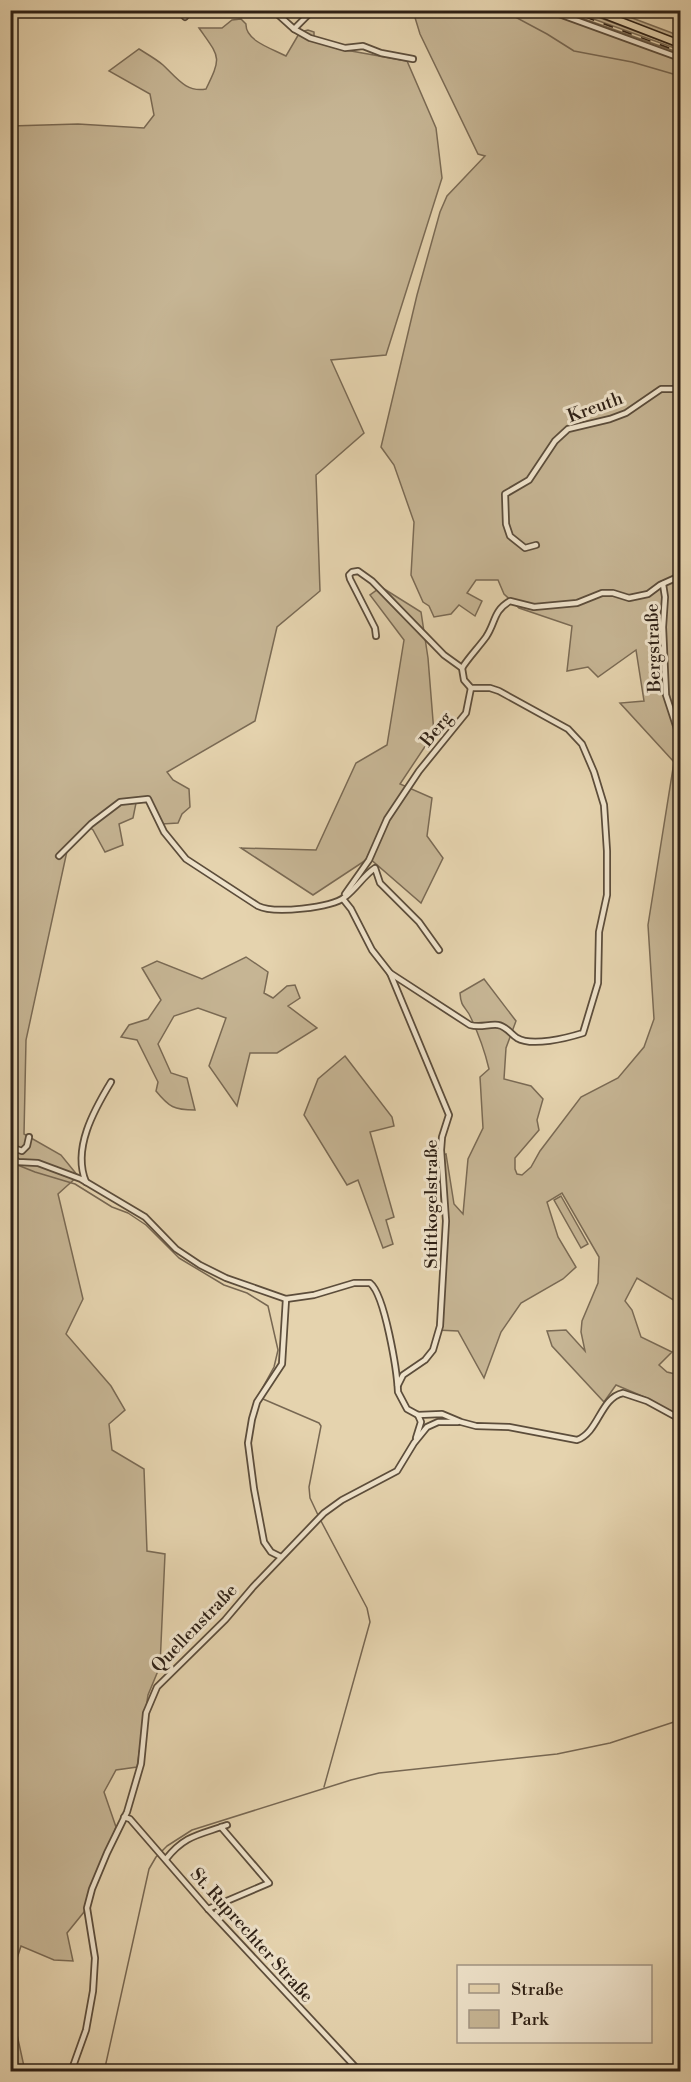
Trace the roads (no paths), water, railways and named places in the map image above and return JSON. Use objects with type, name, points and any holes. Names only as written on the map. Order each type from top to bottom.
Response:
[{"type":"main road","points":[[592,10],[681,44]]},
{"type":"street","points":[[178,10],[185,17]]},
{"type":"street","points":[[273,10],[294,29],[310,38],[345,48],[363,46],[381,53],[413,58]]},
{"type":"street","points":[[294,29],[313,10]]},
{"type":"street","points":[[548,10],[681,57]]},
{"type":"street","name":"Kreuth","points":[[536,545],[525,548],[510,536],[506,524],[504,499],[508,492],[529,480],[545,455],[568,429],[626,413],[661,389],[681,389]]},
{"type":"street","points":[[376,636],[375,628],[350,579],[352,572],[358,571],[372,581],[444,655],[462,668],[464,680],[471,688]]},
{"type":"street","points":[[663,584],[681,576]]},
{"type":"street","name":"Bergstraße","points":[[462,668],[487,635],[502,605],[510,601],[534,607],[577,603],[602,593],[613,593],[629,598],[648,594],[663,584],[666,695],[681,738]]},
{"type":"street","name":"Berg","points":[[343,899],[369,861],[394,809],[419,771],[466,713],[471,688]]},
{"type":"street","name":"Stiftkogelstraße","points":[[390,973],[470,1025],[478,1028],[498,1025],[504,1027],[518,1039],[529,1042],[582,1033],[598,983],[599,932],[607,895],[608,851],[604,805],[582,744],[568,729],[499,691],[490,688],[471,688]]},
{"type":"street","points":[[59,856],[92,824],[120,802],[148,800],[164,832],[186,859],[263,909],[290,910],[343,899],[375,868],[380,883],[419,922],[439,950]]},
{"type":"street","name":"Stiftkogelstraße","points":[[343,899],[351,909],[372,950],[390,973],[449,1115],[442,1137],[441,1150],[446,1231],[440,1326],[433,1350],[425,1360],[404,1375],[398,1388]]},
{"type":"street","points":[[86,1182],[81,1172],[87,1127],[95,1108],[111,1082]]},
{"type":"street","points":[[10,1146],[22,1151],[27,1146],[28,1137]]},
{"type":"street","points":[[10,1157],[18,1162],[38,1163],[86,1182],[145,1217],[176,1249],[226,1278],[286,1299],[296,1299],[354,1283],[364,1282],[372,1285],[382,1305],[398,1388],[403,1404],[410,1412],[418,1415],[442,1414],[482,1427],[509,1427],[577,1440],[590,1430],[609,1401],[623,1393],[647,1401],[681,1419]]},
{"type":"street","points":[[281,1557],[271,1552],[264,1542],[248,1443],[257,1402],[282,1364],[286,1299]]},
{"type":"street","points":[[287,1308],[296,1299]]},
{"type":"street","name":"Quellenstraße","points":[[414,1443],[421,1422],[418,1415]]},
{"type":"street","name":"Quellenstraße","points":[[70,2072],[86,2030],[93,1990],[95,1958],[87,1908],[92,1889],[124,1817],[141,1764],[146,1713],[157,1687],[225,1620],[253,1587],[324,1513],[342,1500],[397,1471],[414,1443],[424,1430],[433,1424],[444,1421],[461,1422]]},
{"type":"street","name":"St. Ruprechter Straße","points":[[124,1817],[130,1819],[208,1909],[360,2072]]},
{"type":"street","points":[[165,1858],[184,1840],[224,1826],[269,1883],[208,1909]]},
{"type":"waterway","points":[[502,10],[574,51],[632,62],[680,76]]},
{"type":"waterway","points":[[10,1162],[75,1184],[112,1207],[128,1213],[146,1225],[179,1258],[224,1285],[247,1293],[268,1306],[278,1350],[274,1367],[258,1396]]},
{"type":"waterway","points":[[263,1399],[319,1423],[321,1426],[309,1487],[310,1498],[318,1515]]},
{"type":"waterway","points":[[321,1521],[367,1608],[370,1622],[324,1787]]},
{"type":"waterway","points":[[104,2072],[149,1869],[156,1857],[167,1846],[192,1830],[379,1773],[557,1754],[610,1743],[680,1720]]},
{"type":"railway","points":[[566,10],[680,52]]}]
